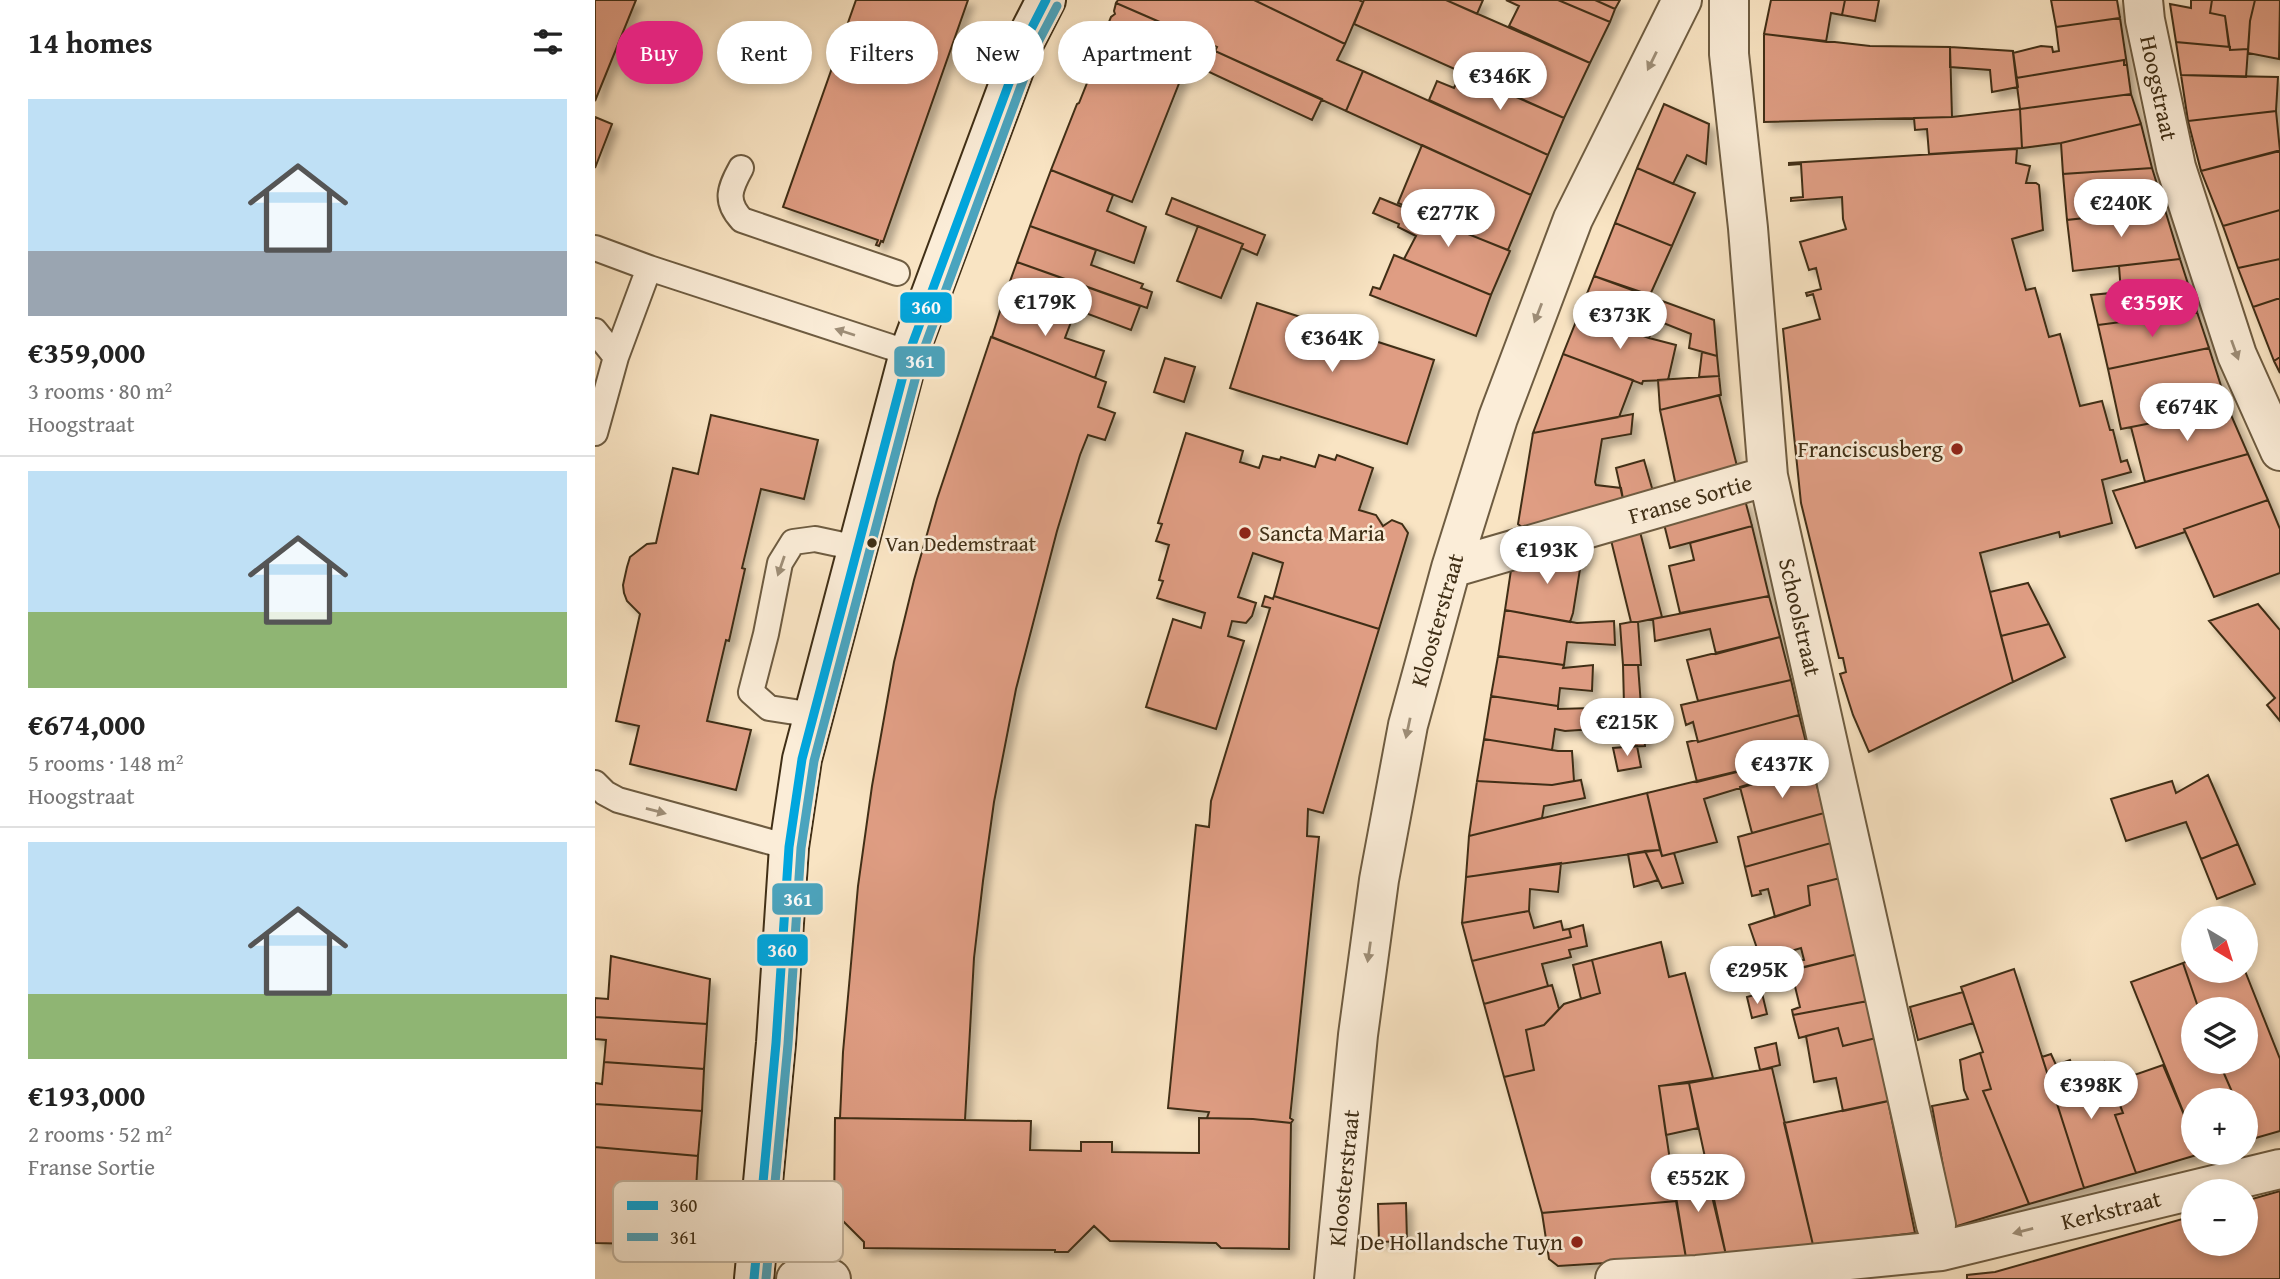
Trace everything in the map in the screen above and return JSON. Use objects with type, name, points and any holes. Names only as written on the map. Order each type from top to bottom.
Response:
[{"type":"street","points":[[763,1181],[776,1043],[789,847],[803,759],[909,353],[1024,44],[1046,0]]},
{"type":"street","name":"Kloosterstraat","points":[[1334,1279],[1358,1035],[1379,880],[1408,724],[1451,568],[1498,418],[1573,219],[1682,0]]},
{"type":"street","name":"Schoolstraat","points":[[1729,0],[1729,54],[1748,228],[1768,477],[1940,1252]]},
{"type":"street","name":"Hoogstraat","points":[[2143,0],[2176,167],[2237,355],[2280,451]]},
{"type":"street","name":"Franse Sortie","points":[[1451,568],[1768,477]]},
{"type":"street","name":"Kerkstraat","points":[[1615,1279],[1697,1275],[1940,1252],[2280,1169]]},
{"type":"street","points":[[796,1279],[831,1279]]},
{"type":"lane","points":[[741,168],[732,183],[730,201],[734,212],[742,220],[897,272]]},
{"type":"lane","points":[[595,248],[909,353]]},
{"type":"lane","points":[[595,433],[616,358],[649,268]]},
{"type":"lane","points":[[595,331],[616,358]]},
{"type":"lane","points":[[814,715],[769,708],[751,692],[780,563],[793,542],[815,539],[857,548]]},
{"type":"lane","points":[[595,783],[618,800],[789,847]]},
{"type":"building","points":[[595,0],[636,0],[627,21],[616,21],[616,49],[595,101]]},
{"type":"building","points":[[856,0],[968,0],[961,21],[952,21],[952,46],[883,242],[881,241],[879,246],[876,245],[878,240],[783,207],[826,84],[938,84],[938,21],[849,21]]},
{"type":"building","points":[[1118,0],[1254,0],[1345,44],[1337,60],[1363,71],[1346,111],[1216,51],[1216,21],[1157,21],[1116,3]]},
{"type":"building","points":[[1254,0],[1359,0],[1363,2],[1345,44]]},
{"type":"building","points":[[1364,0],[1446,0],[1590,63],[1564,118],[1354,24]]},
{"type":"building","points":[[1446,0],[1483,0],[1477,14]]},
{"type":"building","points":[[1506,0],[1558,0],[1610,22],[1590,63],[1509,26],[1519,6]]},
{"type":"building","points":[[1558,0],[1595,0],[1615,9],[1610,22]]},
{"type":"building","points":[[1595,0],[1620,0],[1615,9]]},
{"type":"building","points":[[1771,0],[1845,0],[1842,15],[1831,13],[1826,42],[1764,34]]},
{"type":"building","points":[[1845,0],[1879,0],[1875,21],[1842,15]]},
{"type":"building","points":[[2051,0],[2117,0],[2120,18],[2056,27]]},
{"type":"building","points":[[2191,0],[2212,0],[2210,13],[2225,16],[2229,47],[2176,42],[2170,4],[2191,8]]},
{"type":"building","points":[[2212,0],[2255,0],[2248,49],[2230,50],[2225,16],[2210,13]]},
{"type":"building","points":[[2255,0],[2280,0],[2279,59],[2248,53],[2250,21]]},
{"type":"building","points":[[1116,3],[1158,21],[1109,21],[1115,14]]},
{"type":"building","points":[[2120,18],[2127,65],[2124,65],[2124,60],[2016,78],[2013,53],[2041,46],[2052,47],[2053,52],[2059,51],[2056,27]]},
{"type":"building","points":[[1764,34],[1870,46],[1950,47],[1952,117],[1764,122]]},
{"type":"building","points":[[2176,42],[2230,47],[2230,50],[2248,49],[2246,77],[2181,75]]},
{"type":"building","points":[[1950,47],[2013,51],[2018,87],[1992,92],[1990,70],[1950,67]]},
{"type":"building","points":[[1216,51],[1322,99],[1312,120],[1216,75]]},
{"type":"building","points":[[2124,60],[2131,94],[2020,109],[2016,78]]},
{"type":"building","points":[[1363,71],[1548,155],[1531,195],[1346,111]]},
{"type":"building","points":[[1461,73],[1564,118],[1548,155],[1429,100],[1437,81],[1454,88]]},
{"type":"building","points":[[2181,75],[2278,77],[2276,111],[2188,121]]},
{"type":"building","points":[[1087,84],[1179,84],[1132,202],[1051,170]]},
{"type":"building","points":[[2131,94],[2141,124],[2061,143],[2022,148],[2020,109]]},
{"type":"building","points":[[1664,104],[1709,124],[1706,164],[1687,155],[1673,184],[1637,168]]},
{"type":"building","points":[[2020,109],[2022,148],[1929,154],[1927,129],[1915,130],[1914,118],[1952,117]]},
{"type":"building","points":[[2276,111],[2280,151],[2201,171],[2188,121]]},
{"type":"building","points":[[595,117],[612,124],[595,168]]},
{"type":"building","points":[[2141,124],[2152,168],[2063,174],[2061,143]]},
{"type":"building","points":[[1422,145],[1531,195],[1508,250],[1405,209],[1406,206],[1398,203]]},
{"type":"building","name":"Franciscusberg","points":[[2017,149],[2016,163],[2030,166],[2026,183],[2039,185],[2043,230],[2012,239],[2026,290],[2035,288],[2049,337],[2060,334],[2080,406],[2102,401],[2121,462],[2127,460],[2131,472],[2102,480],[2112,523],[2060,537],[2059,532],[1980,553],[2013,682],[1869,752],[1853,715],[1840,674],[1846,672],[1843,658],[1839,658],[1801,503],[1783,329],[1820,319],[1813,294],[1807,296],[1806,293],[1821,289],[1816,268],[1809,270],[1800,242],[1846,229],[1842,197],[1791,201],[1791,198],[1803,197],[1801,164],[1789,163]]},
{"type":"building","points":[[2280,151],[2280,210],[2223,226],[2201,171]]},
{"type":"building","points":[[1637,168],[1695,193],[1672,246],[1615,223]]},
{"type":"building","points":[[2152,168],[2165,210],[2120,214],[2118,198],[2101,199],[2103,216],[2067,220],[2063,174]]},
{"type":"building","points":[[1051,170],[1113,195],[1107,211],[1146,227],[1134,263],[1030,226]]},
{"type":"building","points":[[1172,198],[1265,235],[1257,255],[1241,248],[1243,244],[1166,214]]},
{"type":"building","points":[[1380,198],[1510,251],[1491,295],[1404,259],[1416,236],[1398,227],[1399,224],[1373,213]]},
{"type":"building","points":[[2118,198],[2120,214],[2165,210],[2180,259],[2073,271],[2067,220],[2103,216],[2101,199]]},
{"type":"building","points":[[2280,210],[2280,259],[2238,268],[2223,226]]},
{"type":"building","points":[[1615,223],[1672,246],[1650,295],[1594,276]]},
{"type":"building","points":[[1030,226],[1096,250],[1091,265],[1143,284],[1141,288],[1152,292],[1147,308],[1017,262]]},
{"type":"building","points":[[1198,226],[1243,244],[1221,298],[1177,281]]},
{"type":"building","points":[[1394,255],[1491,295],[1476,336],[1370,295],[1373,287],[1380,289]]},
{"type":"building","points":[[2180,259],[2197,312],[2098,325],[2091,295],[2121,292],[2119,266]]},
{"type":"building","points":[[2280,259],[2280,298],[2253,307],[2238,268]]},
{"type":"building","points":[[1017,262],[1140,306],[1131,330],[1075,309],[1071,322],[1004,298]]},
{"type":"building","points":[[1594,276],[1714,320],[1717,356],[1689,348],[1691,334],[1656,320],[1649,338],[1579,314]]},
{"type":"building","points":[[1004,298],[1071,322],[1065,338],[1104,351],[1095,378],[992,337]]},
{"type":"building","points":[[2280,298],[2280,357],[2274,361],[2253,307]]},
{"type":"building","points":[[1257,303],[1434,360],[1407,444],[1230,388]]},
{"type":"building","points":[[2197,312],[2209,348],[2108,369],[2098,325]]},
{"type":"building","points":[[1579,314],[1676,345],[1668,380],[1643,381],[1642,384],[1563,354]]},
{"type":"building","points":[[991,337],[1106,382],[1098,407],[1115,413],[1105,440],[1088,435],[1080,455],[1057,531],[1016,689],[994,802],[983,881],[974,958],[965,1120],[840,1118],[843,1052],[858,886],[894,662],[937,499]]},
{"type":"building","points":[[2209,348],[2228,408],[2121,429],[2108,369]]},
{"type":"building","points":[[1702,352],[1717,356],[1719,376],[1699,377]]},
{"type":"building","points":[[1563,354],[1633,380],[1619,417],[1533,433]]},
{"type":"building","points":[[2280,357],[2280,373],[2274,361]]},
{"type":"building","points":[[1165,358],[1195,367],[1184,402],[1154,392]]},
{"type":"building","points":[[1719,376],[1721,395],[1660,410],[1658,380]]},
{"type":"building","points":[[1719,395],[1738,470],[1676,486],[1660,410]]},
{"type":"building","points":[[2228,408],[2248,454],[2145,482],[2131,427]]},
{"type":"building","points":[[1633,414],[1631,434],[1602,439],[1595,482],[1596,485],[1621,488],[1624,504],[1528,532],[1518,524],[1533,433]]},
{"type":"building","points":[[711,415],[818,440],[804,499],[761,489],[742,568],[745,569],[729,641],[726,640],[707,721],[751,730],[736,790],[630,764],[639,726],[616,721],[640,614],[627,601],[624,593],[623,585],[630,557],[647,544],[656,543],[673,468],[698,474]]},
{"type":"building","points":[[1186,433],[1243,451],[1240,462],[1259,468],[1263,456],[1280,460],[1281,457],[1315,467],[1319,455],[1335,460],[1337,455],[1373,468],[1359,510],[1376,515],[1383,526],[1392,520],[1402,524],[1408,533],[1379,629],[1274,596],[1283,563],[1253,553],[1238,597],[1256,603],[1252,616],[1246,623],[1232,621],[1228,636],[1244,641],[1216,729],[1146,707],[1173,619],[1201,628],[1205,613],[1157,598],[1169,545],[1156,541],[1162,524],[1158,523]]},
{"type":"building","points":[[2248,454],[2268,500],[2136,548],[2113,491]]},
{"type":"building","points":[[1644,460],[1654,495],[1624,504],[1616,468]]},
{"type":"building","points":[[1745,500],[1752,526],[1670,548],[1663,520]]},
{"type":"building","points":[[2268,500],[2280,529],[2280,573],[2214,597],[2184,529]]},
{"type":"building","points":[[1752,526],[1769,596],[1680,613],[1669,566],[1694,560],[1690,543]]},
{"type":"building","points":[[1639,528],[1662,617],[1631,622],[1610,536]]},
{"type":"building","points":[[1584,544],[1570,622],[1505,610],[1511,570]]},
{"type":"building","points":[[2028,583],[2049,624],[2001,636],[1990,592]]},
{"type":"building","points":[[1265,596],[1273,599],[1274,596],[1379,629],[1323,813],[1308,809],[1307,836],[1319,837],[1291,1123],[1207,1118],[1209,1112],[1168,1108],[1196,825],[1209,827],[1211,801],[1270,608],[1262,606]]},
{"type":"building","points":[[1769,596],[1780,637],[1716,654],[1710,629],[1655,641],[1653,619]]},
{"type":"building","points":[[2258,604],[2280,630],[2280,721],[2267,705],[2275,698],[2209,621]]},
{"type":"building","points":[[1505,610],[1577,623],[1614,621],[1615,645],[1567,642],[1564,665],[1498,656]]},
{"type":"building","points":[[1638,622],[1641,665],[1623,665],[1620,624]]},
{"type":"building","points":[[2049,624],[2065,657],[2013,682],[2001,636]]},
{"type":"building","points":[[1780,637],[1791,680],[1698,701],[1687,660]]},
{"type":"building","points":[[1498,656],[1564,665],[1563,668],[1593,665],[1592,691],[1560,688],[1558,706],[1491,696]]},
{"type":"building","points":[[1623,665],[1638,665],[1641,706],[1624,705]]},
{"type":"building","points":[[1791,680],[1799,715],[1698,742],[1693,722],[1686,725],[1681,705]]},
{"type":"building","points":[[1491,696],[1558,706],[1558,709],[1592,708],[1594,729],[1555,729],[1552,750],[1484,739]]},
{"type":"building","points":[[1624,705],[1641,706],[1645,746],[1625,747]]},
{"type":"building","points":[[1799,715],[1809,754],[1697,782],[1687,742],[1698,742]]},
{"type":"building","points":[[1484,739],[1572,751],[1574,781],[1552,785],[1477,781]]},
{"type":"building","points":[[1637,746],[1641,767],[1618,771],[1613,748]]},
{"type":"building","points":[[1809,754],[1812,766],[1704,799],[1717,842],[1662,856],[1647,793]]},
{"type":"building","points":[[1812,766],[1824,813],[1752,833],[1740,787]]},
{"type":"building","points":[[2208,775],[2238,844],[2201,859],[2186,822],[2126,841],[2111,799],[2172,781],[2176,793]]},
{"type":"building","points":[[1581,780],[1585,798],[1544,806],[1542,818],[1469,836],[1477,781],[1552,785]]},
{"type":"building","points":[[1647,793],[1660,850],[1466,877],[1469,836]]},
{"type":"building","points":[[1824,813],[1831,843],[1745,867],[1738,837]]},
{"type":"building","points":[[1831,843],[1840,878],[1808,886],[1810,905],[1775,917],[1768,889],[1752,896],[1745,867]]},
{"type":"building","points":[[2238,844],[2255,884],[2217,899],[2201,859]]},
{"type":"building","points":[[1660,850],[1662,856],[1674,853],[1683,883],[1662,888],[1645,851]]},
{"type":"building","points":[[1645,851],[1658,880],[1634,887],[1628,854]]},
{"type":"building","points":[[1561,863],[1558,892],[1530,889],[1529,911],[1462,923],[1466,877]]},
{"type":"building","points":[[1840,878],[1858,954],[1797,969],[1795,961],[1804,960],[1801,948],[1761,960],[1749,925],[1810,905],[1808,886]]},
{"type":"building","points":[[1529,911],[1534,928],[1561,921],[1563,930],[1569,929],[1571,937],[1472,961],[1462,923]]},
{"type":"building","points":[[1583,925],[1587,946],[1569,950],[1571,957],[1542,964],[1548,986],[1484,1004],[1472,961],[1571,937],[1569,929]]},
{"type":"building","points":[[1661,942],[1669,977],[1685,973],[1713,1078],[1659,1086],[1676,1201],[1542,1213],[1504,1077],[1534,1070],[1526,1030],[1544,1025],[1564,1004],[1600,993],[1592,960]]},
{"type":"building","points":[[1858,954],[1868,1001],[1793,1015],[1792,1010],[1800,1007],[1791,970]]},
{"type":"building","points":[[611,956],[710,979],[707,1024],[595,1017],[595,998],[608,999]]},
{"type":"building","points":[[1592,960],[1600,993],[1581,999],[1573,965]]},
{"type":"building","points":[[2181,964],[2181,984],[2190,984],[2195,997],[2181,997],[2181,1074],[2224,1074],[2230,1088],[2181,1088],[2181,1106],[2131,982]]},
{"type":"building","points":[[2014,969],[2084,1188],[2029,1204],[1983,1091],[1991,1089],[1980,1053],[1983,1052],[1961,987]]},
{"type":"building","points":[[2190,984],[2250,984],[2255,997],[2195,997]]},
{"type":"building","points":[[1552,985],[1559,1009],[1544,1025],[1526,1030],[1534,1070],[1504,1077],[1484,1004]]},
{"type":"building","points":[[1963,992],[1973,1023],[1918,1040],[1910,1007]]},
{"type":"building","points":[[1762,993],[1767,1014],[1752,1018],[1747,997]]},
{"type":"building","points":[[1868,1001],[1876,1038],[1843,1046],[1838,1028],[1799,1038],[1793,1015]]},
{"type":"building","points":[[2258,1004],[2280,1059],[2280,1131],[2258,1137],[2258,1088],[2230,1088],[2224,1074],[2258,1074]]},
{"type":"building","points":[[595,1017],[707,1024],[704,1069],[604,1062],[606,1040],[595,1039]]},
{"type":"building","points":[[1838,1028],[1843,1046],[1876,1038],[1889,1101],[1843,1111],[1836,1078],[1814,1082],[1806,1036]]},
{"type":"building","points":[[1776,1043],[1780,1065],[1760,1070],[1755,1048]]},
{"type":"building","points":[[1980,1053],[1991,1089],[1983,1091],[2029,1204],[1954,1227],[1932,1106],[1968,1099],[1964,1090],[1960,1060]]},
{"type":"building","points":[[2051,1054],[2056,1065],[2070,1060],[2074,1071],[2104,1062],[2123,1113],[2115,1115],[2136,1173],[2084,1188],[2042,1057]]},
{"type":"building","points":[[604,1062],[704,1069],[702,1111],[595,1104],[595,1083],[602,1084]]},
{"type":"building","points":[[2163,1065],[2181,1108],[2181,1160],[2136,1173],[2115,1115],[2123,1113],[2111,1083]]},
{"type":"building","points":[[1772,1068],[1813,1245],[1726,1255],[1689,1083]]},
{"type":"building","points":[[1689,1083],[1698,1128],[1666,1135],[1659,1086]]},
{"type":"building","points":[[1888,1101],[1915,1233],[1813,1245],[1784,1123]]},
{"type":"building","points":[[595,1104],[702,1111],[698,1156],[595,1147]]},
{"type":"building","points":[[835,1118],[1031,1121],[1030,1150],[1081,1151],[1081,1142],[1112,1142],[1112,1152],[1199,1153],[1199,1118],[1291,1123],[1289,1249],[1221,1248],[1216,1243],[1110,1241],[1094,1226],[1068,1252],[864,1248],[864,1242],[843,1221],[843,1181],[834,1181]]},
{"type":"building","points":[[595,1147],[698,1156],[696,1181],[613,1181],[613,1243],[595,1243]]},
{"type":"building","points":[[1705,1167],[1726,1255],[1686,1258],[1672,1172]]},
{"type":"building","points":[[2280,1191],[2280,1279],[1967,1279],[1967,1275],[1995,1272],[2181,1219],[2181,1256],[2258,1256],[2258,1197]]},
{"type":"building","points":[[1676,1201],[1686,1258],[1558,1266],[1549,1259],[1542,1213]]},
{"type":"building","points":[[1406,1203],[1407,1241],[1379,1242],[1378,1204]]},
{"type":"transit line","name":"360","points":[[763,1181],[776,1043],[789,847],[802,759],[909,353],[1024,43],[1046,0]]},
{"type":"transit line","name":"361","points":[[775,1181],[788,1044],[801,848],[814,761],[921,357],[1035,48],[1057,6]]},
{"type":"transit line","name":"360","points":[[754,1279],[756,1262]]},
{"type":"transit line","name":"361","points":[[766,1279],[768,1262]]},
{"type":"place","name":"Franciscusberg","points":[[1957,449]]},
{"type":"place","name":"Sancta Maria","points":[[1245,533]]},
{"type":"place","name":"Van Dedemstraat","points":[[872,543]]},
{"type":"place","name":"De Hollandsche Tuyn","points":[[1577,1242]]}]
